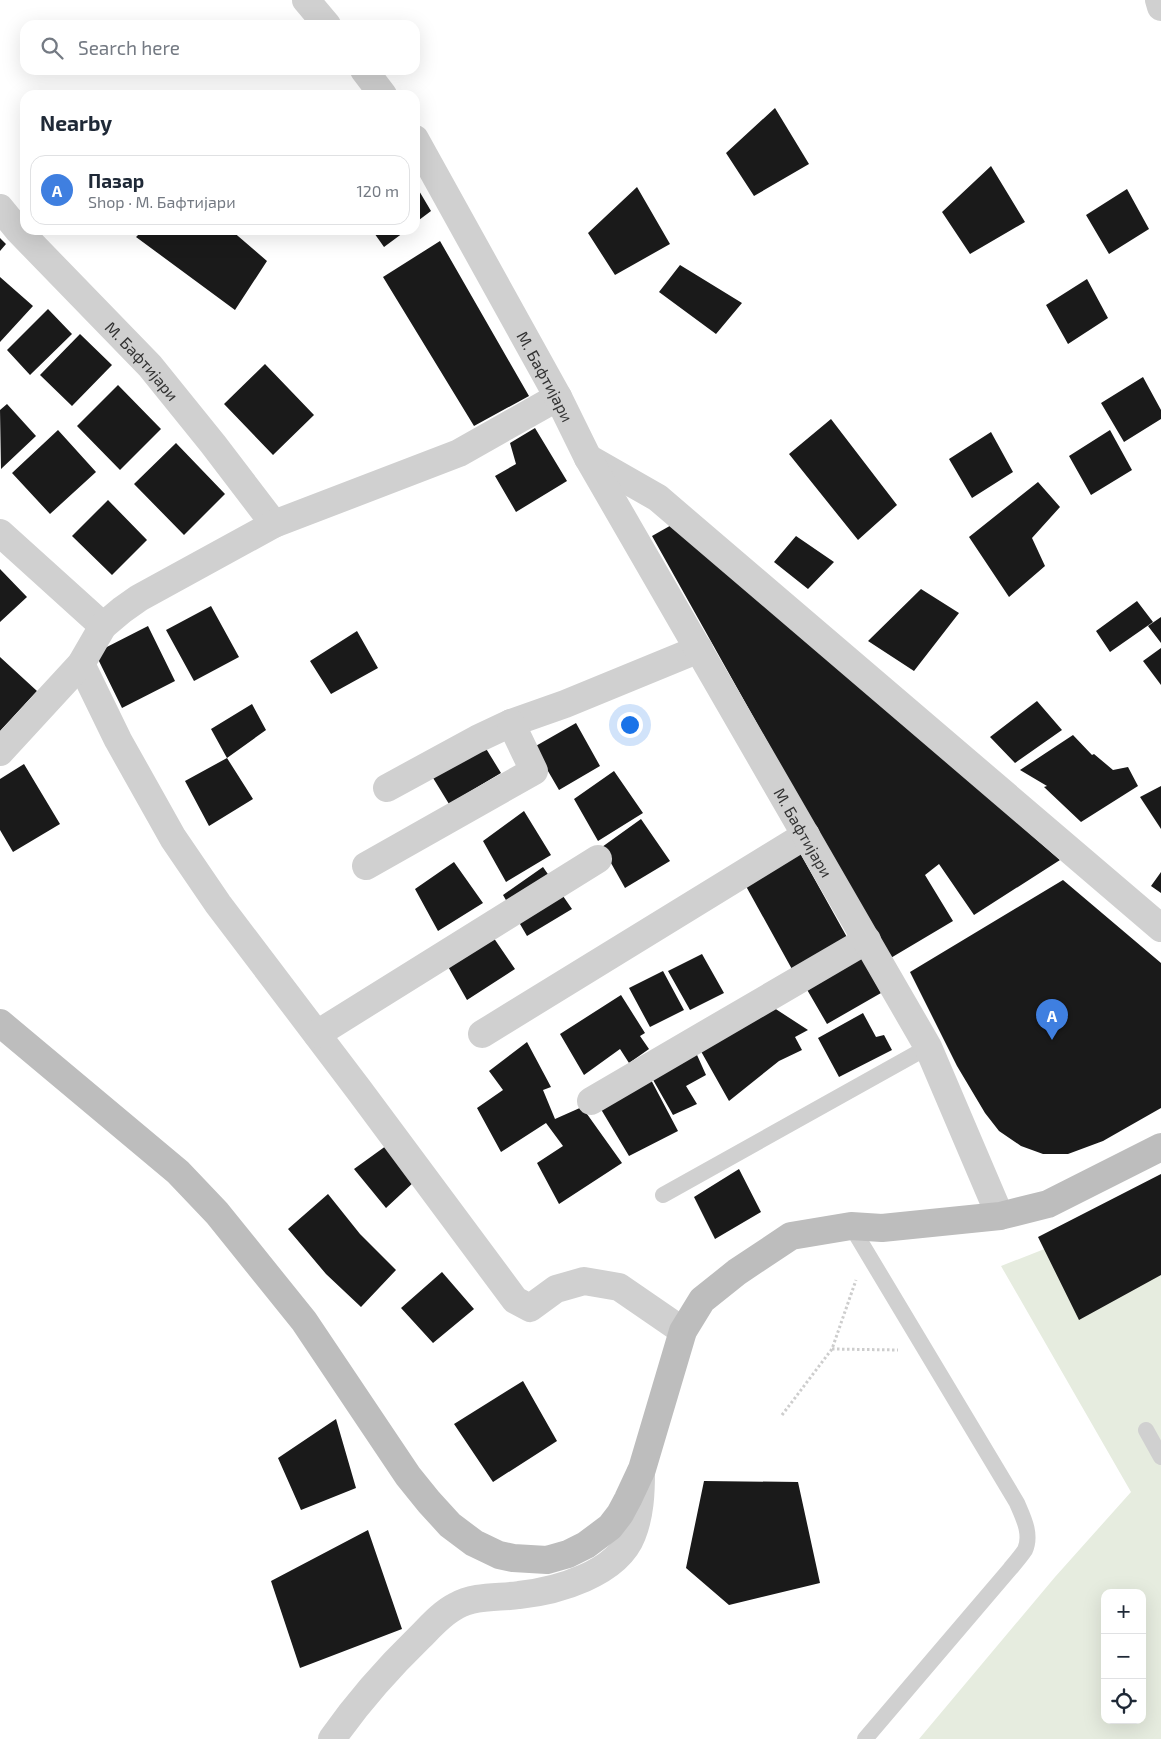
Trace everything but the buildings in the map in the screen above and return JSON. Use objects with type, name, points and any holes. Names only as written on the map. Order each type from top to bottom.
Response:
[{"type":"main road","points":[[0,1023],[178,1172],[218,1213],[304,1321],[419,1490],[450,1525],[468,1539],[499,1555],[514,1558],[547,1560],[568,1554],[586,1545],[610,1527],[620,1514],[642,1469],[683,1331],[702,1300],[737,1272],[791,1236],[852,1226],[882,1228],[1000,1216],[1048,1204],[1161,1147]]},
{"type":"street","points":[[306,0],[323,20]]},
{"type":"street","points":[[1159,0],[1161,7]]},
{"type":"street","points":[[368,75],[379,90]]},
{"type":"street","name":"М. Бафтијари","points":[[420,148],[558,397],[588,458],[928,1047],[1000,1216]]},
{"type":"street","name":"М. Бафтијари","points":[[0,208],[20,232]]},
{"type":"street","name":"М. Бафтијари","points":[[23,235],[150,366],[214,444],[274,524]]},
{"type":"street","points":[[0,752],[81,664],[103,626],[139,598],[274,524],[459,453],[558,397]]},
{"type":"street","points":[[588,458],[658,498],[1161,928]]},
{"type":"street","points":[[0,533],[103,626]]},
{"type":"street","points":[[387,788],[477,739],[511,723],[565,704],[699,649]]},
{"type":"street","points":[[81,664],[118,740],[173,838],[218,904],[515,1300],[530,1308],[556,1289],[584,1281],[619,1287],[683,1331]]},
{"type":"street","points":[[366,866],[534,771],[511,723]]},
{"type":"street","points":[[482,1034],[806,835]]},
{"type":"street","points":[[317,1034],[598,859]]},
{"type":"street","points":[[591,1101],[867,940]]},
{"type":"street","points":[[332,1739],[370,1688],[414,1643],[450,1610],[467,1601],[540,1592],[561,1586],[603,1569],[615,1560],[624,1550],[632,1536],[636,1523],[642,1469]]},
{"type":"lane","points":[[663,1195],[928,1047]]},
{"type":"lane","points":[[852,1226],[1017,1503],[1025,1522],[1027,1538],[1025,1549],[1010,1569],[865,1739]]},
{"type":"lane","points":[[1146,1430],[1161,1457]]},
{"type":"path","points":[[782,1415],[832,1349],[866,1251]]},
{"type":"path","points":[[832,1349],[926,1350]]},
{"type":"shaded area","points":[[1161,1192],[1161,1739],[919,1739],[1055,1577],[1131,1492],[1001,1266],[1047,1248]]},
{"type":"place","name":"Пазар","points":[[1052,1040]]}]
